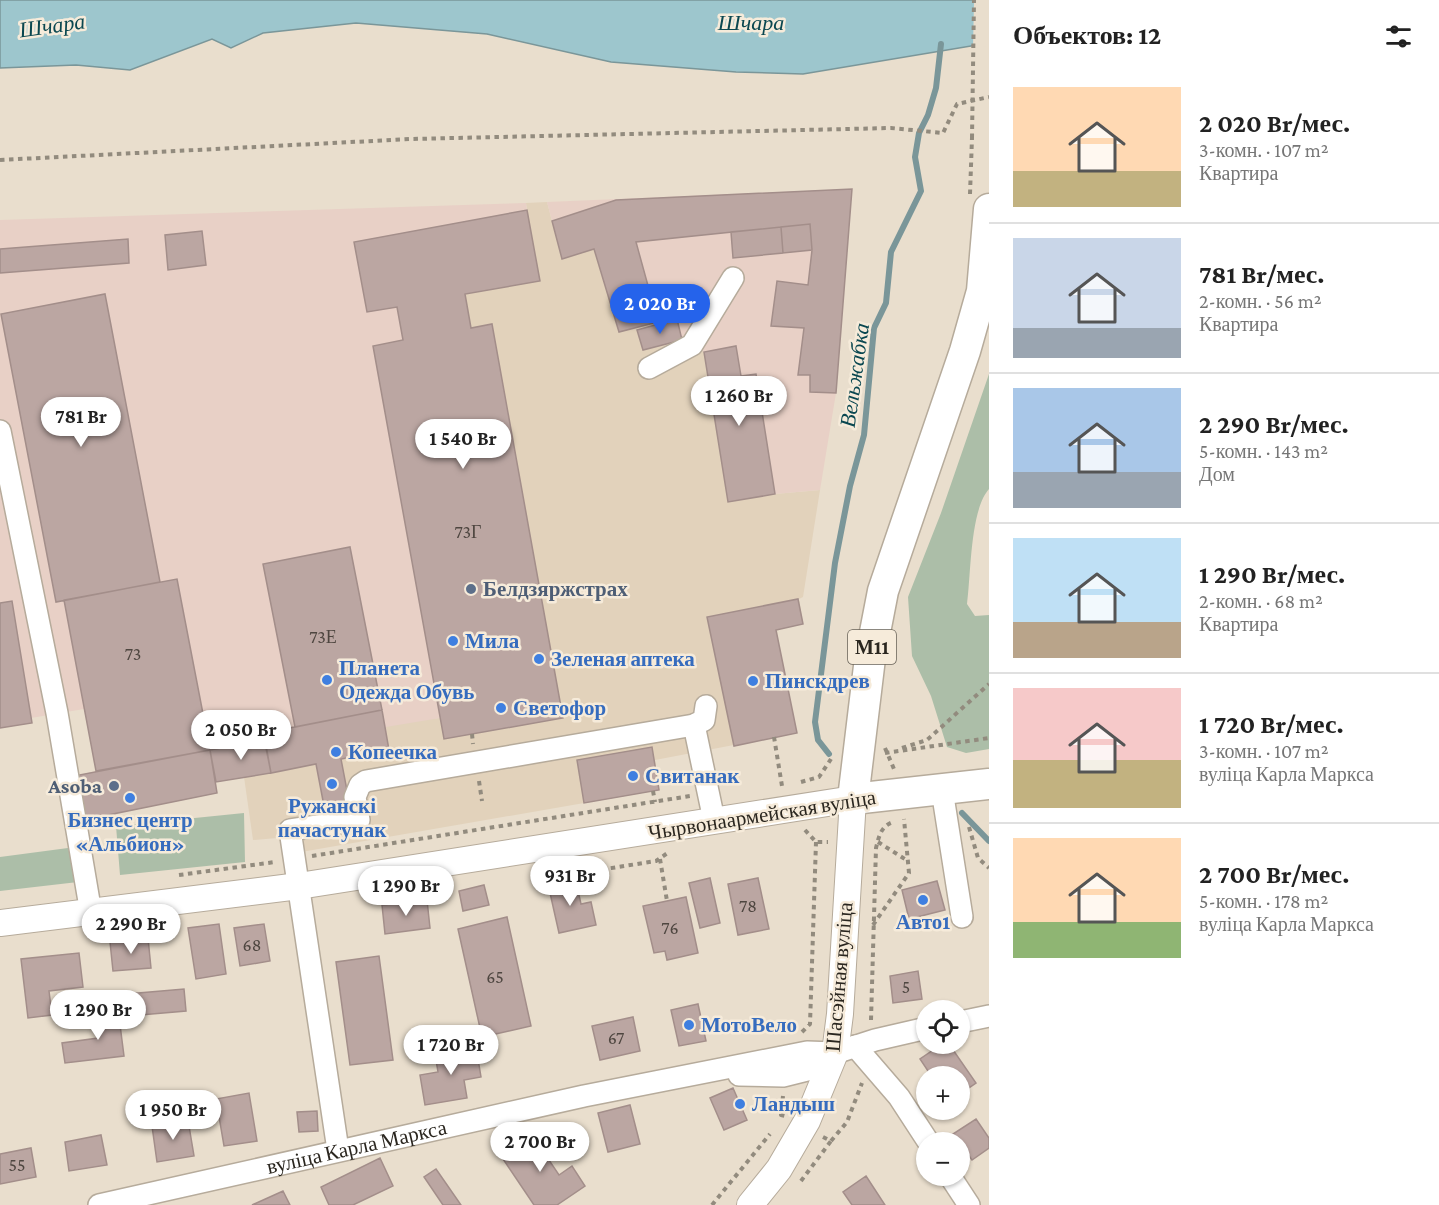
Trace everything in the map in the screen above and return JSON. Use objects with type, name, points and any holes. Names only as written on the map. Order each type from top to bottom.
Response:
[{"type":"highway","name":"М11","points":[[853,799],[870,658],[883,591],[968,341],[982,291],[989,209]]},
{"type":"highway","name":"Чырвонаармейская вуліца","points":[[853,799],[944,802],[989,784]]},
{"type":"main road","name":"Чырвонаармейская вуліца","points":[[0,924],[299,886],[528,852],[853,799]]},
{"type":"main road","name":"Шасэйная вуліца","points":[[750,1205],[779,1169],[845,1049],[840,1014],[853,799]]},
{"type":"street","points":[[649,368],[692,345],[733,278]]},
{"type":"street","points":[[0,432],[57,713],[91,913]]},
{"type":"street","points":[[338,1150],[290,831],[359,820],[355,797],[360,785],[366,781],[694,725],[704,720],[706,706]]},
{"type":"street","points":[[694,725],[714,820]]},
{"type":"street","points":[[944,802],[962,917]]},
{"type":"street","points":[[970,1020],[989,1016]]},
{"type":"street","name":"вуліца Карла Маркса","points":[[99,1205],[338,1150],[807,1052],[845,1049],[916,1031]]},
{"type":"street","points":[[845,1049],[899,1097],[922,1132]]},
{"type":"street","points":[[957,1186],[969,1205]]},
{"type":"path","points":[[972,138],[974,0]]},
{"type":"path","points":[[0,160],[411,139],[891,128],[943,133],[957,104],[989,97]]},
{"type":"path","points":[[989,684],[927,740],[887,753],[989,738]]},
{"type":"path","points":[[774,738],[782,786]]},
{"type":"path","points":[[478,777],[483,801]]},
{"type":"path","points":[[771,787],[792,784]]},
{"type":"path","points":[[653,791],[655,802]]},
{"type":"path","points":[[168,877],[709,795]]},
{"type":"path","points":[[873,926],[909,873],[903,819],[944,802],[972,829],[978,858],[989,868]]},
{"type":"path","points":[[660,858],[667,901]]},
{"type":"path","points":[[777,1123],[781,1115]]},
{"type":"path","points":[[712,1205],[772,1132]]},
{"type":"path","points":[[797,1186],[831,1141]]},
{"type":"shaded area","points":[[852,189],[836,393],[820,490],[775,494],[756,374],[741,376],[736,347],[704,352],[682,340],[677,319],[619,332],[594,249],[562,259],[547,202]]},
{"type":"shaded area","points":[[547,202],[562,259],[594,249],[658,324],[677,319],[736,346],[756,374],[775,494],[820,490],[803,597],[799,599],[803,624],[776,630],[797,733],[655,760],[659,790],[284,855],[277,838],[253,840],[244,777],[263,733],[440,718],[373,346],[403,340],[367,312],[354,242],[527,210],[526,203]]},
{"type":"shaded area","points":[[526,203],[527,210],[354,242],[367,312],[397,307],[403,340],[373,346],[440,718],[386,727],[389,750],[341,759],[349,801],[324,806],[315,764],[216,782],[217,793],[83,820],[74,776],[96,771],[84,709],[31,718],[32,723],[0,728],[0,220]]},
{"type":"green space","points":[[989,374],[989,489],[978,512],[975,527],[967,604],[975,616],[989,615],[989,749],[966,753],[947,747],[931,696],[912,656],[908,597],[941,513]]},
{"type":"green space","points":[[244,813],[245,862],[120,875],[116,826]]},
{"type":"green space","points":[[68,848],[78,882],[0,891],[0,857]]},
{"type":"water","name":"Шчара","points":[[0,0],[989,0],[989,43],[803,74],[736,72],[611,62],[487,34],[356,23],[263,33],[231,48],[212,39],[130,70],[76,65],[0,68]]},
{"type":"pier","points":[[974,0],[989,0],[989,46],[973,48]]},
{"type":"building","points":[[852,189],[836,393],[810,392],[810,375],[798,375],[804,328],[771,326],[777,281],[808,285],[812,250],[810,224],[636,242],[658,322],[619,332],[594,249],[562,259],[552,221],[616,200]]},
{"type":"building","points":[[527,210],[540,281],[465,294],[471,328],[492,324],[563,718],[444,739],[373,346],[403,340],[397,307],[367,312],[354,242]]},
{"type":"building","points":[[810,224],[812,250],[783,253],[781,227]]},
{"type":"building","points":[[781,227],[783,253],[733,258],[731,232]]},
{"type":"building","points":[[202,231],[206,265],[168,270],[165,235]]},
{"type":"building","points":[[128,239],[129,263],[0,273],[0,249]]},
{"type":"building","points":[[105,294],[160,582],[56,602],[1,314]]},
{"type":"building","points":[[677,319],[682,340],[643,350],[637,330]]},
{"type":"building","points":[[736,346],[741,376],[756,374],[775,494],[728,502],[704,352]]},
{"type":"building","points":[[350,547],[382,710],[295,727],[263,564]]},
{"type":"building","points":[[177,579],[210,750],[96,771],[64,600]]},
{"type":"building","name":"Пинскдрев","points":[[798,599],[803,624],[776,630],[797,733],[734,746],[707,617]]},
{"type":"building","points":[[12,601],[32,723],[0,728],[0,603]]},
{"type":"building","points":[[382,710],[389,750],[341,759],[349,801],[324,806],[316,764],[271,773],[263,733]]},
{"type":"building","points":[[265,740],[271,773],[216,782],[210,750]]},
{"type":"building","points":[[652,747],[659,790],[584,803],[577,760]]},
{"type":"building","points":[[210,750],[217,793],[83,820],[74,776]]},
{"type":"building","points":[[575,878],[581,904],[591,902],[596,925],[559,933],[548,884]]},
{"type":"building","points":[[710,878],[720,923],[700,928],[689,883]]},
{"type":"building","points":[[758,878],[769,929],[738,935],[728,884]]},
{"type":"building","name":"Авто1","points":[[937,881],[945,910],[909,919],[902,890]]},
{"type":"building","points":[[484,885],[489,905],[463,911],[459,891]]},
{"type":"building","points":[[686,897],[698,953],[667,960],[665,951],[654,953],[643,906]]},
{"type":"building","points":[[427,900],[430,928],[385,934],[382,905]]},
{"type":"building","points":[[507,917],[531,1026],[482,1037],[458,929]]},
{"type":"building","points":[[219,924],[226,974],[196,979],[188,928]]},
{"type":"building","points":[[264,924],[270,961],[240,966],[234,928]]},
{"type":"building","points":[[148,938],[151,968],[113,971],[110,942]]},
{"type":"building","points":[[79,953],[83,987],[49,991],[52,1015],[28,1018],[21,959]]},
{"type":"building","points":[[379,956],[393,1060],[350,1065],[336,962]]},
{"type":"building","points":[[918,971],[922,999],[893,1003],[890,976]]},
{"type":"building","points":[[184,989],[186,1011],[129,1016],[127,994]]},
{"type":"building","name":"МотоВело","points":[[698,1004],[706,1041],[679,1046],[671,1010]]},
{"type":"building","points":[[118,1009],[124,1056],[65,1063],[62,1043],[98,1038],[94,1012]]},
{"type":"building","points":[[633,1017],[640,1051],[600,1060],[592,1026]]},
{"type":"building","points":[[476,1047],[481,1077],[464,1080],[467,1098],[425,1105],[420,1075],[438,1072],[435,1054]]},
{"type":"building","points":[[927,1054],[956,1054],[964,1066],[925,1066],[920,1059]]},
{"type":"building","points":[[970,1074],[976,1083],[970,1087]]},
{"type":"building","points":[[733,1088],[747,1120],[724,1130],[710,1098]]},
{"type":"building","points":[[249,1093],[257,1141],[224,1146],[216,1099]]},
{"type":"building","points":[[630,1105],[640,1144],[608,1152],[598,1113]]},
{"type":"building","points":[[317,1111],[318,1131],[299,1132],[297,1112]]},
{"type":"building","points":[[976,1119],[989,1138],[989,1148],[972,1160],[970,1132],[956,1132]]},
{"type":"building","points":[[188,1120],[194,1156],[157,1162],[152,1126]]},
{"type":"building","points":[[530,1132],[559,1175],[572,1166],[585,1186],[557,1205],[534,1205],[499,1153]]},
{"type":"building","points":[[101,1135],[107,1165],[69,1171],[65,1142]]},
{"type":"building","points":[[31,1148],[36,1177],[0,1184],[0,1154]]},
{"type":"building","points":[[380,1158],[393,1186],[353,1205],[329,1205],[321,1187]]},
{"type":"building","points":[[436,1169],[461,1205],[443,1205],[424,1177]]},
{"type":"building","points":[[866,1176],[885,1205],[852,1205],[843,1192]]},
{"type":"building","points":[[283,1191],[290,1205],[252,1205]]},
{"type":"waterway","name":"Вельжабка","points":[[829,754],[818,740],[815,722],[835,563],[850,486],[864,435],[874,328],[886,303],[891,252],[921,191],[915,157],[919,133],[928,115],[936,88],[941,44]]},
{"type":"waterway","name":"Вельжабка","points":[[962,813],[989,841]]},
{"type":"place","name":"Белдзяржстрах","points":[[471,589]]},
{"type":"place","name":"Мила","points":[[453,641]]},
{"type":"place","name":"Зеленая аптека","points":[[539,659]]},
{"type":"place","name":"Планета Одежда Обувь","points":[[327,680]]},
{"type":"place","name":"Пинскдрев","points":[[753,681]]},
{"type":"place","name":"Светофор","points":[[501,708]]},
{"type":"place","name":"Копеечка","points":[[336,752]]},
{"type":"place","name":"Свитанак","points":[[633,776]]},
{"type":"place","name":"Ружанскі пачастунак","points":[[332,784]]},
{"type":"place","name":"Asoba","points":[[114,786]]},
{"type":"place","name":"Бизнес центр «Альбион»","points":[[130,798]]},
{"type":"place","name":"Авто1","points":[[923,900]]},
{"type":"place","name":"МотоВело","points":[[689,1025]]},
{"type":"place","name":"Ландыш","points":[[740,1104]]}]
